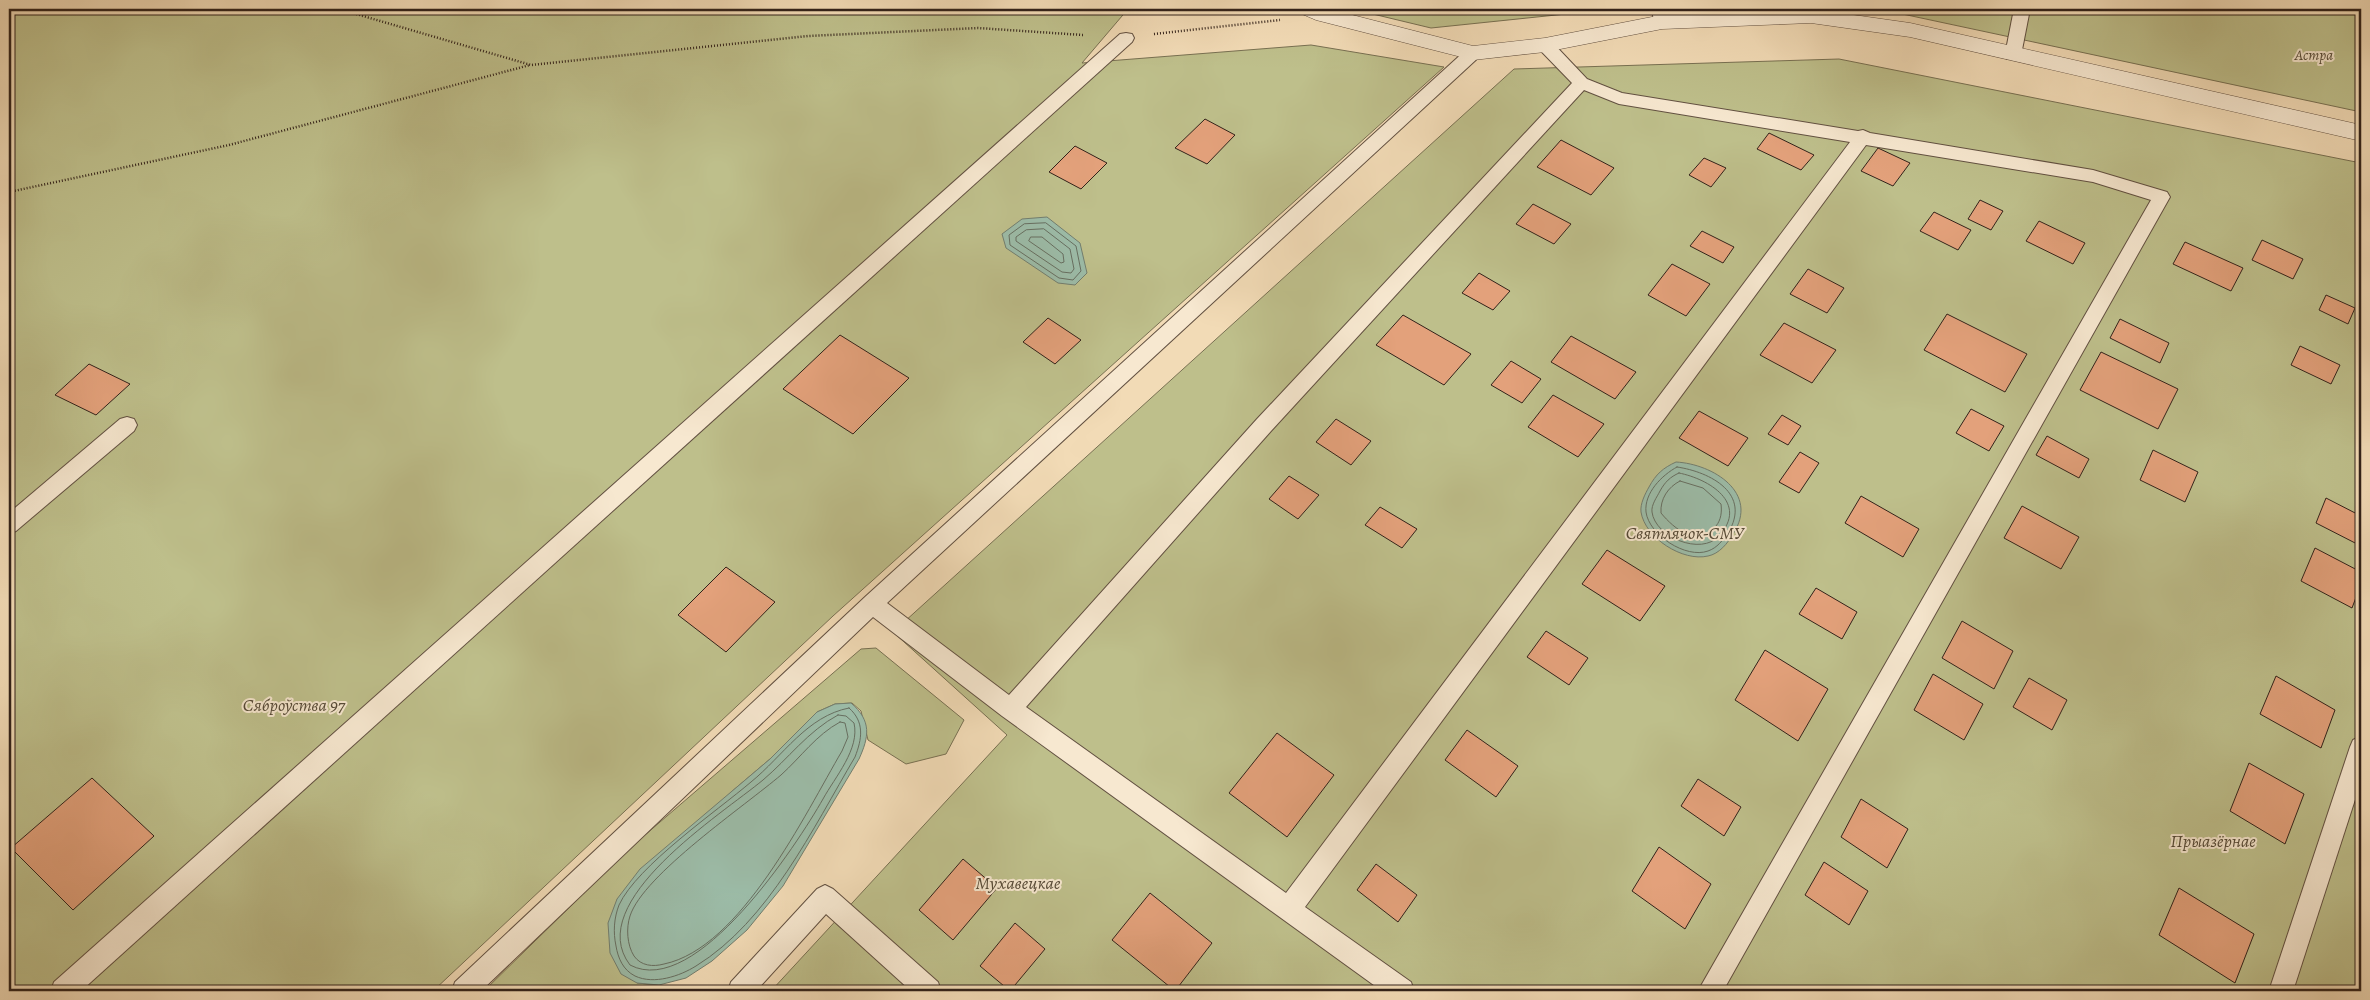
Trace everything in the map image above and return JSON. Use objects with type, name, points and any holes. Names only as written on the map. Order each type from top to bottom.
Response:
[{"type":"street","points":[[1317,12],[1473,53],[1544,45],[1661,15],[1811,16],[1910,30],[2361,133]]},
{"type":"lane","points":[[2013,55],[2022,9]]},
{"type":"lane","points":[[63,991],[1126,38]]},
{"type":"lane","points":[[1544,45],[1581,83],[1619,98],[1863,136],[2093,176],[2161,197],[1710,991]]},
{"type":"lane","points":[[464,991],[872,604],[1473,53]]},
{"type":"lane","points":[[1010,709],[1264,425],[1581,83]]},
{"type":"lane","points":[[1289,909],[1863,136]]},
{"type":"lane","points":[[9,525],[127,425]]},
{"type":"lane","points":[[872,604],[1010,709],[1402,991]]},
{"type":"lane","points":[[2281,991],[2361,747]]},
{"type":"lane","points":[[740,991],[825,897],[929,991]]},
{"type":"path","points":[[339,9],[531,65]]},
{"type":"path","points":[[9,192],[229,145],[531,65],[808,36],[978,28],[1126,38],[1317,12]]},
{"type":"green space","name":"Сяброўства 97","points":[[9,9],[1128,9],[1082,63],[1311,45],[1444,67],[833,616],[433,991],[9,991]]},
{"type":"green space","points":[[1352,9],[1614,9],[1431,28]]},
{"type":"green space","name":"Астра","points":[[1879,9],[2361,9],[2361,112]]},
{"type":"green space","name":"Святлячок-СМУ","points":[[1839,59],[2361,163],[2361,991],[771,991],[1007,735],[893,632],[1514,69]]},
{"type":"green space","points":[[876,648],[964,720],[946,754],[906,764],[868,740],[861,711],[852,703],[835,704],[817,712],[770,759],[730,793],[637,983],[659,985],[660,991],[484,991],[631,847],[861,649]]},
{"type":"water","points":[[1047,217],[1080,243],[1087,273],[1075,285],[1058,283],[1006,248],[1002,234],[1022,219]]},
{"type":"water","points":[[1676,462],[1704,468],[1728,483],[1737,494],[1741,506],[1740,519],[1729,541],[1723,548],[1712,555],[1698,557],[1677,552],[1657,539],[1644,522],[1641,509],[1647,490],[1660,472]]},
{"type":"water","points":[[851,703],[863,716],[867,730],[865,744],[859,759],[783,886],[747,930],[712,961],[686,978],[659,985],[637,983],[621,974],[610,953],[608,923],[617,899],[640,869],[770,759],[817,712],[835,704]]},
{"type":"building","points":[[1205,119],[1235,135],[1207,164],[1175,148]]},
{"type":"building","points":[[1769,133],[1814,155],[1801,170],[1757,149]]},
{"type":"building","points":[[1561,140],[1614,168],[1591,195],[1537,167]]},
{"type":"building","points":[[1075,146],[1107,163],[1081,189],[1049,172]]},
{"type":"building","points":[[1878,148],[1910,163],[1893,186],[1861,171]]},
{"type":"building","points":[[1704,158],[1726,168],[1711,187],[1689,175]]},
{"type":"building","points":[[1980,200],[2003,211],[1991,230],[1968,219]]},
{"type":"building","points":[[1533,204],[1571,224],[1554,244],[1516,224]]},
{"type":"building","points":[[1934,212],[1971,230],[1958,250],[1920,231]]},
{"type":"building","points":[[2039,221],[2085,243],[2073,264],[2026,241]]},
{"type":"building","points":[[1702,231],[1734,247],[1723,263],[1690,246]]},
{"type":"building","points":[[2262,240],[2303,259],[2293,279],[2252,260]]},
{"type":"building","points":[[2185,242],[2243,268],[2231,291],[2173,264]]},
{"type":"building","points":[[1672,264],[1710,284],[1686,316],[1648,295]]},
{"type":"building","points":[[1808,269],[1844,288],[1827,313],[1790,294]]},
{"type":"building","points":[[1479,273],[1510,291],[1493,310],[1462,293]]},
{"type":"building","points":[[2326,295],[2355,308],[2348,324],[2319,310]]},
{"type":"building","points":[[1947,314],[2027,354],[2005,392],[1924,350]]},
{"type":"building","points":[[1403,315],[1471,354],[1444,385],[1376,345]]},
{"type":"building","points":[[1048,318],[1081,340],[1055,364],[1023,342]]},
{"type":"building","points":[[2120,319],[2169,343],[2160,363],[2110,338]]},
{"type":"building","points":[[1784,323],[1836,350],[1812,383],[1760,355]]},
{"type":"building","points":[[840,335],[909,378],[853,434],[783,389]]},
{"type":"building","points":[[1571,336],[1636,372],[1615,399],[1551,362]]},
{"type":"building","points":[[2300,346],[2340,365],[2331,384],[2291,365]]},
{"type":"building","points":[[2101,352],[2178,389],[2158,429],[2080,390]]},
{"type":"building","points":[[1511,361],[1541,379],[1522,403],[1491,385]]},
{"type":"building","points":[[89,364],[130,384],[96,415],[55,395]]},
{"type":"building","points":[[1553,395],[1604,424],[1578,457],[1528,427]]},
{"type":"building","points":[[1971,409],[2004,426],[1989,451],[1956,433]]},
{"type":"building","points":[[1699,411],[1748,438],[1728,466],[1679,438]]},
{"type":"building","points":[[1782,415],[1801,426],[1788,445],[1768,434]]},
{"type":"building","points":[[1336,419],[1371,441],[1351,465],[1316,442]]},
{"type":"building","points":[[2047,436],[2089,459],[2079,478],[2036,455]]},
{"type":"building","points":[[2153,450],[2198,472],[2185,502],[2140,480]]},
{"type":"building","points":[[1800,452],[1819,463],[1799,493],[1779,482]]},
{"type":"building","points":[[1289,476],[1319,495],[1298,519],[1269,499]]},
{"type":"building","points":[[1861,496],[1919,529],[1903,557],[1845,523]]},
{"type":"building","points":[[2326,498],[2361,516],[2361,546],[2316,523]]},
{"type":"building","points":[[2022,506],[2079,537],[2061,569],[2004,538]]},
{"type":"building","points":[[1380,507],[1417,529],[1402,548],[1365,525]]},
{"type":"building","points":[[2315,548],[2361,572],[2361,584],[2352,608],[2301,581]]},
{"type":"building","points":[[1607,550],[1665,586],[1640,621],[1582,584]]},
{"type":"building","points":[[726,567],[775,602],[726,652],[678,615]]},
{"type":"building","points":[[1816,588],[1857,612],[1842,639],[1799,614]]},
{"type":"building","points":[[1962,621],[2013,651],[1994,689],[1942,658]]},
{"type":"building","points":[[1546,631],[1588,658],[1569,685],[1527,657]]},
{"type":"building","points":[[1765,650],[1828,689],[1798,741],[1735,700]]},
{"type":"building","points":[[1933,674],[1983,704],[1964,740],[1914,710]]},
{"type":"building","points":[[2276,676],[2335,710],[2321,748],[2260,714]]},
{"type":"building","points":[[2029,678],[2067,700],[2052,730],[2013,707]]},
{"type":"building","points":[[1467,730],[1518,766],[1496,797],[1445,760]]},
{"type":"building","points":[[1277,733],[1334,775],[1287,837],[1229,793]]},
{"type":"building","points":[[2249,763],[2304,794],[2285,844],[2230,811]]},
{"type":"building","points":[[92,778],[154,836],[73,910],[11,848]]},
{"type":"building","points":[[1698,779],[1741,807],[1724,836],[1681,806]]},
{"type":"building","points":[[1861,799],[1908,829],[1887,868],[1841,837]]},
{"type":"building","points":[[1659,847],[1711,884],[1685,929],[1632,891]]},
{"type":"building","points":[[963,859],[997,888],[953,940],[919,910]]},
{"type":"building","points":[[1824,862],[1868,891],[1849,925],[1805,895]]},
{"type":"building","points":[[1376,864],[1417,895],[1398,922],[1357,890]]},
{"type":"building","points":[[2179,888],[2254,934],[2235,983],[2159,935]]},
{"type":"building","points":[[1150,893],[1212,943],[1175,991],[1112,940]]},
{"type":"building","points":[[1015,923],[1045,949],[1010,991],[980,966]]},
{"type":"park label","name":"Прыазёрнае","points":[[2213,841]]},
{"type":"park label","name":"Мухавецкае","points":[[1018,883]]}]
